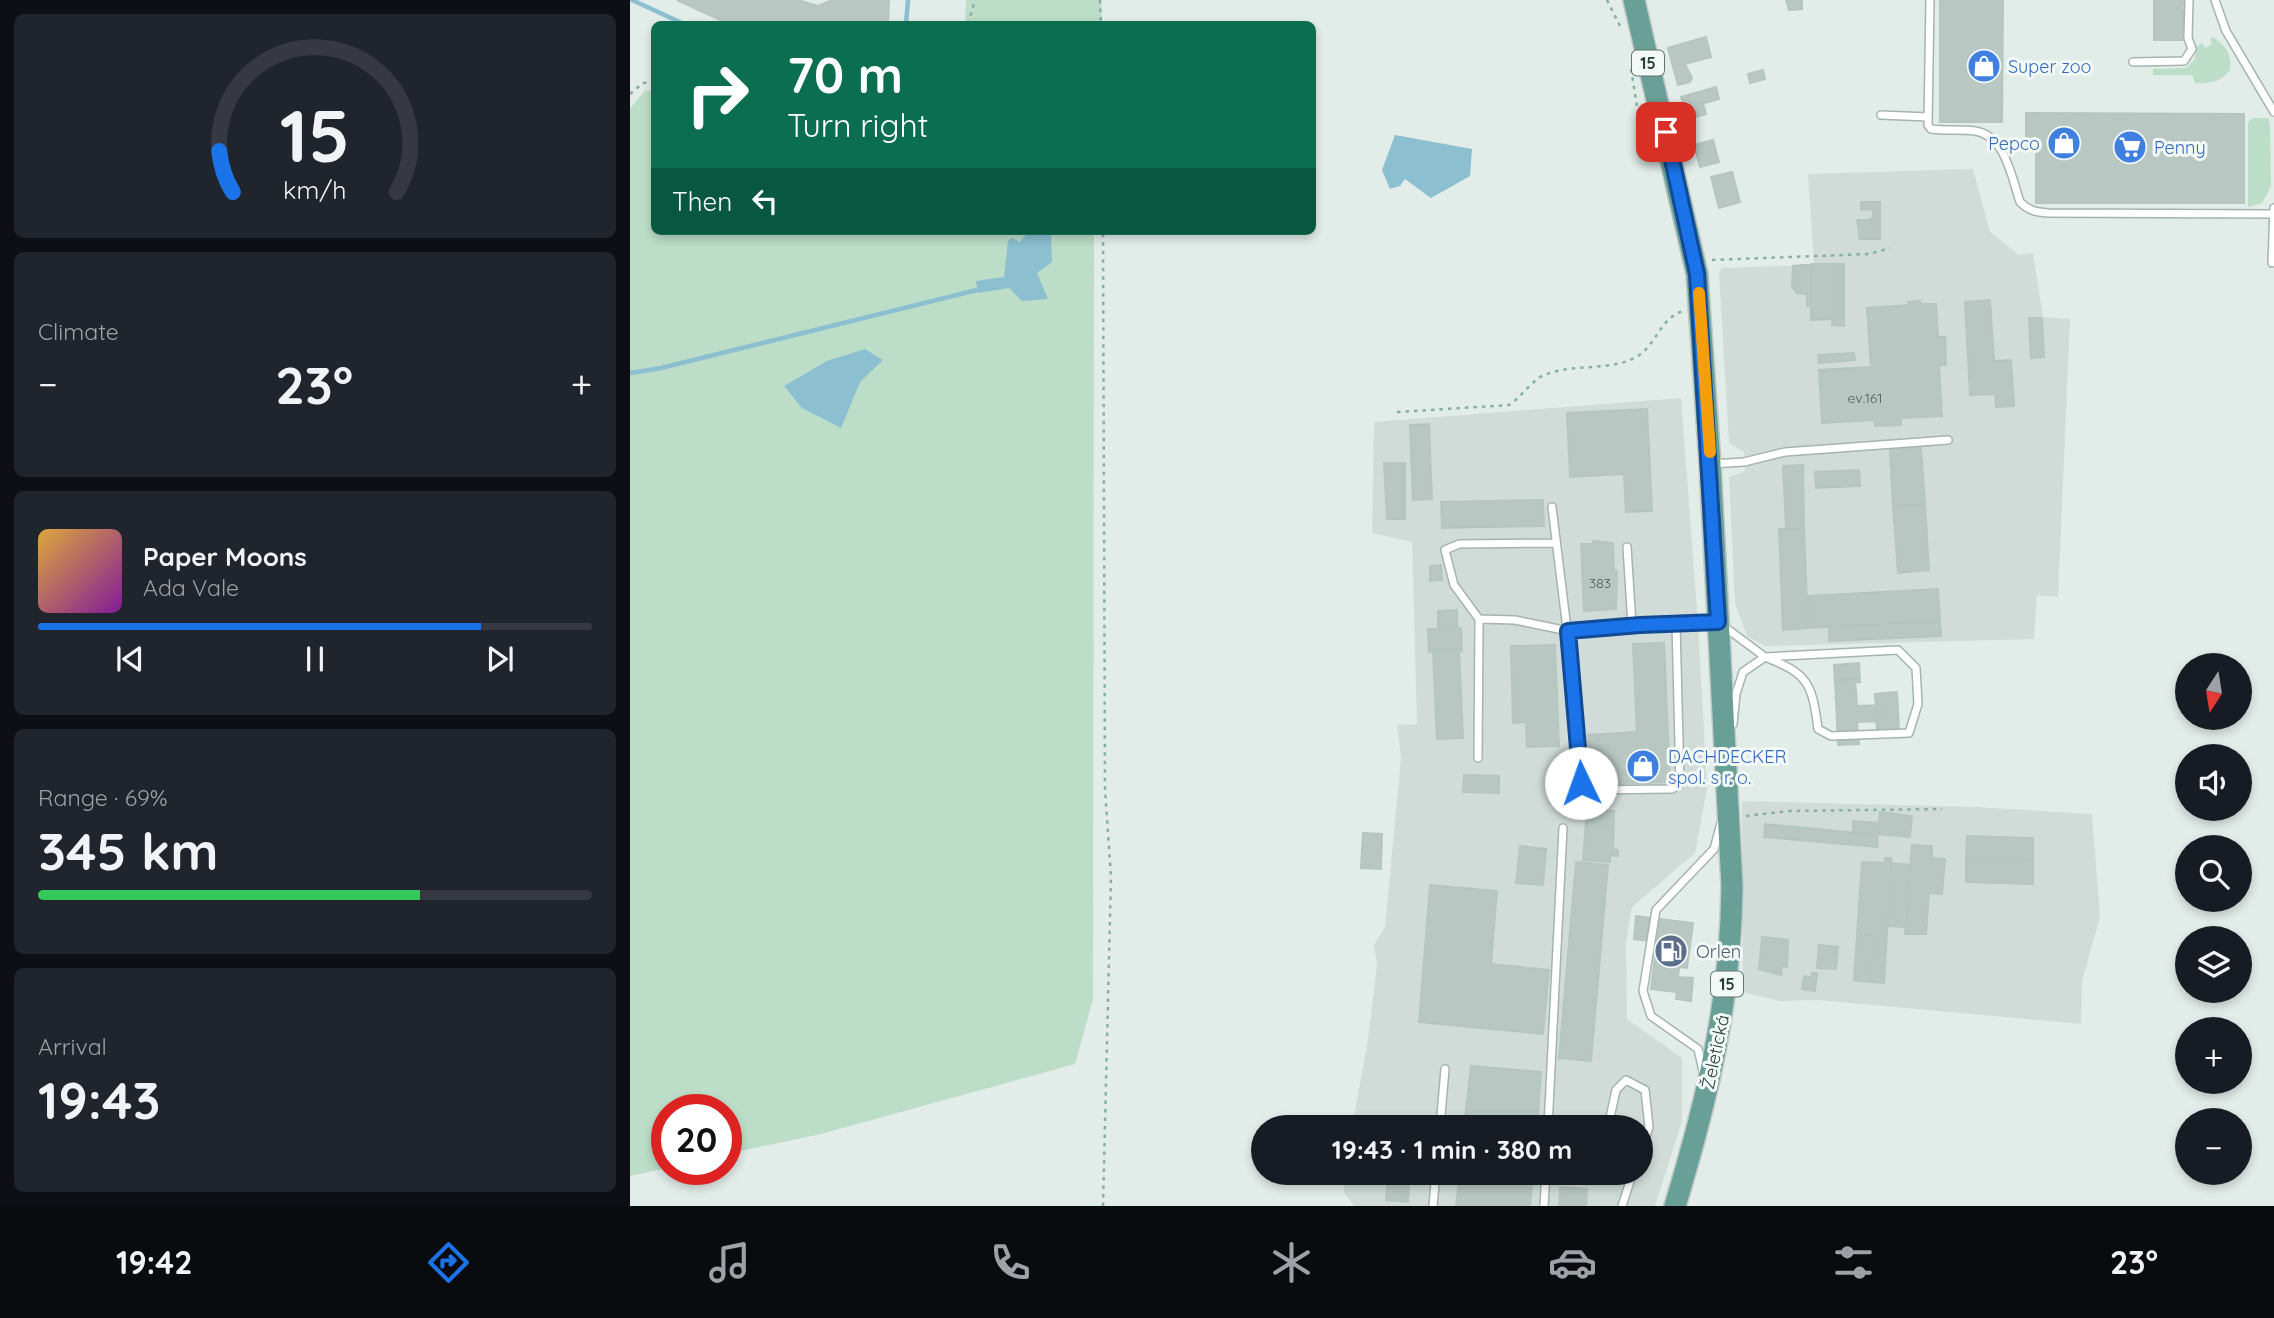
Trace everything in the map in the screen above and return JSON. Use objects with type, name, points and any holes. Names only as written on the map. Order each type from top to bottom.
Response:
[{"type":"main road","name":"15","points":[[1634,0],[1695,260],[1701,308],[1728,814]]},
{"type":"main road","name":"Želetická","points":[[1675,1206],[1702,1113],[1722,1022],[1730,954],[1728,814]]},
{"type":"lane","points":[[1930,0],[1928,125],[1931,129],[1977,131],[1994,139],[2000,147],[2020,202],[2035,212],[2273,215]]},
{"type":"lane","points":[[2133,62],[2184,61],[2188,58],[2192,49],[2188,38],[2189,0]]},
{"type":"lane","points":[[2215,0],[2226,31],[2274,112]]},
{"type":"lane","points":[[1881,115],[1928,117]]},
{"type":"lane","points":[[2272,263],[2274,208]]},
{"type":"lane","points":[[1710,464],[1744,463],[1785,452],[1948,440]]},
{"type":"lane","points":[[1552,507],[1568,631],[1583,788],[1679,787],[1681,779],[1675,624]]},
{"type":"lane","points":[[1479,758],[1479,619],[1454,584],[1445,550],[1459,544],[1555,543]]},
{"type":"lane","points":[[1627,547],[1632,625]]},
{"type":"lane","points":[[1479,619],[1515,620],[1568,631],[1632,625],[1718,622],[1765,657],[1794,669],[1813,695],[1818,729],[1830,736],[1909,733],[1918,704],[1916,668],[1898,650],[1765,657],[1743,672],[1736,694],[1732,731],[1725,743]]},
{"type":"lane","points":[[1702,1113],[1703,1070],[1698,1049],[1651,1016],[1643,991],[1656,910],[1714,849],[1720,826],[1728,814]]},
{"type":"lane","points":[[1549,1115],[1563,828]]},
{"type":"lane","points":[[1441,1115],[1445,1069]]},
{"type":"lane","points":[[1611,1115],[1616,1090],[1626,1080],[1645,1090],[1647,1115]]},
{"type":"lane","points":[[1433,1206],[1435,1185]]},
{"type":"lane","points":[[1544,1206],[1545,1185]]},
{"type":"lane","points":[[1622,1206],[1628,1185]]},
{"type":"path","points":[[969,21],[975,0]]},
{"type":"path","points":[[1100,0],[1101,21]]},
{"type":"path","points":[[630,94],[643,83],[651,82]]},
{"type":"path","points":[[1102,1206],[1111,877],[1105,789],[1103,235]]},
{"type":"path","points":[[1695,260],[1868,254],[1890,248]]},
{"type":"path","points":[[1397,412],[1509,405],[1520,398],[1543,374],[1623,363],[1640,355],[1673,314],[1701,308]]},
{"type":"path","points":[[1728,814],[1941,809]]},
{"type":"shaded area","points":[[1973,169],[1990,232],[2019,255],[2033,253],[2043,317],[2070,319],[2058,597],[2037,595],[2034,639],[1765,646],[1747,636],[1735,603],[1729,477],[1745,471],[1744,452],[1729,443],[1719,273],[1722,268],[1814,265],[1808,174]]},
{"type":"shaded area","points":[[1681,398],[1707,789],[1695,853],[1632,907],[1626,942],[1627,1019],[1682,1058],[1682,1121],[1655,1206],[1354,1206],[1344,1192],[1344,1185],[1653,1185],[1653,1115],[1354,1115],[1368,1040],[1377,965],[1374,945],[1385,927],[1401,758],[1397,725],[1417,724],[1412,542],[1372,533],[1374,422]]},
{"type":"shaded area","points":[[1742,801],[1976,807],[2092,814],[2100,917],[2082,981],[2081,1024],[1818,1000],[1779,1001],[1743,992]]},
{"type":"green space","points":[[966,0],[1101,0],[1102,21],[965,21]]},
{"type":"green space","points":[[2213,37],[2229,54],[2230,70],[2223,77],[2195,83],[2192,75],[2153,75],[2153,69],[2186,68],[2195,59],[2196,47],[2202,43],[2205,48],[2212,44],[2210,39]]},
{"type":"green space","points":[[651,90],[651,235],[1094,235],[1093,999],[1075,1064],[821,1134],[742,1151],[742,1094],[651,1094],[651,1171],[630,1176],[630,108],[645,91]]},
{"type":"green space","points":[[2253,118],[2268,118],[2270,125],[2271,186],[2262,203],[2248,207],[2248,122]]},
{"type":"water","points":[[1395,135],[1472,149],[1470,176],[1431,198],[1405,179],[1400,186],[1390,189],[1382,170]]},
{"type":"water","points":[[1026,235],[1051,235],[1052,262],[1037,273],[1048,299],[1022,301],[1009,288],[978,293],[976,281],[1004,277],[1008,241],[1012,238],[1020,242]]},
{"type":"water","points":[[865,349],[883,360],[860,382],[841,428],[802,408],[784,386],[827,361]]},
{"type":"building","points":[[677,0],[798,0],[818,6],[832,0],[889,0],[888,21],[722,21]]},
{"type":"building","points":[[1786,0],[1802,0],[1802,9],[1789,10]]},
{"type":"building","points":[[1940,0],[2003,0],[2002,122],[1940,122]]},
{"type":"building","points":[[2154,0],[2185,0],[2185,4],[2182,4],[2185,27],[2182,27],[2182,40],[2154,40]]},
{"type":"building","points":[[1706,37],[1711,57],[1673,67],[1668,48]]},
{"type":"building","points":[[1685,64],[1692,78],[1690,82],[1678,85],[1673,67]]},
{"type":"building","points":[[1763,70],[1765,79],[1750,83],[1748,74]]},
{"type":"building","points":[[1716,87],[1719,99],[1685,108],[1681,97]]},
{"type":"building","points":[[1703,103],[1706,114],[1688,119],[1685,108]]},
{"type":"building","points":[[2026,113],[2244,114],[2244,203],[2036,203],[2036,141],[2026,141]]},
{"type":"building","points":[[1713,140],[1719,162],[1700,167],[1694,145]]},
{"type":"building","points":[[1732,172],[1740,202],[1719,208],[1711,177]]},
{"type":"building","points":[[1861,202],[1880,202],[1880,239],[1860,239],[1857,220],[1869,220],[1873,217],[1873,209],[1861,210]]},
{"type":"building","points":[[1811,264],[1833,264],[1833,319],[1811,320]]},
{"type":"building","points":[[1811,264],[1810,306],[1807,306],[1807,294],[1797,293],[1792,287],[1793,266]]},
{"type":"building","points":[[1833,264],[1844,264],[1844,326],[1832,325]]},
{"type":"building","points":[[1990,300],[1994,361],[2011,360],[2014,406],[1996,407],[1995,394],[1970,395],[1965,302]]},
{"type":"building","points":[[1920,301],[1921,304],[1936,304],[1938,337],[1945,337],[1946,365],[1939,366],[1942,416],[1901,418],[1901,425],[1875,426],[1874,420],[1822,423],[1819,370],[1871,367],[1867,308],[1909,305],[1908,302]]},
{"type":"building","points":[[2029,318],[2042,318],[2044,357],[2031,358]]},
{"type":"building","points":[[1854,353],[1855,360],[1819,363],[1818,355]]},
{"type":"building","points":[[1647,409],[1652,511],[1626,512],[1624,474],[1570,477],[1567,413]]},
{"type":"building","points":[[1429,424],[1432,499],[1413,500],[1410,425]]},
{"type":"building","points":[[1921,448],[1925,504],[1893,506],[1890,449]]},
{"type":"building","points":[[1384,463],[1405,463],[1405,519],[1387,519]]},
{"type":"building","points":[[1803,465],[1804,528],[1786,528],[1783,466]]},
{"type":"building","points":[[1859,470],[1860,486],[1816,488],[1815,472]]},
{"type":"building","points":[[1543,500],[1544,526],[1442,528],[1441,502]]},
{"type":"building","points":[[1925,504],[1929,570],[1898,573],[1893,506]]},
{"type":"building","points":[[1804,528],[1808,628],[1783,630],[1779,529]]},
{"type":"building","points":[[1593,541],[1613,543],[1614,572],[1617,571],[1616,609],[1584,611],[1581,544],[1593,544]]},
{"type":"building","points":[[1441,565],[1442,580],[1430,581],[1430,566]]},
{"type":"building","points":[[1938,589],[1940,621],[1808,628],[1808,596]]},
{"type":"building","points":[[1457,610],[1457,626],[1438,627],[1438,611]]},
{"type":"building","points":[[1940,621],[1941,636],[1829,641],[1829,627]]},
{"type":"building","points":[[1461,628],[1462,651],[1429,652],[1428,629]]},
{"type":"building","points":[[1664,643],[1670,782],[1590,785],[1588,735],[1637,732],[1633,644]]},
{"type":"building","points":[[1555,645],[1559,746],[1527,747],[1526,722],[1513,723],[1511,646]]},
{"type":"building","points":[[1459,649],[1463,738],[1437,739],[1433,651]]},
{"type":"building","points":[[1859,663],[1860,682],[1835,684],[1834,665]]},
{"type":"building","points":[[1855,679],[1857,706],[1880,705],[1881,721],[1857,722],[1859,744],[1838,745],[1835,680]]},
{"type":"building","points":[[1897,692],[1899,731],[1877,732],[1875,694]]},
{"type":"building","points":[[1464,775],[1499,776],[1499,793],[1463,792]]},
{"type":"building","points":[[1587,809],[1614,811],[1613,849],[1618,850],[1618,856],[1610,855],[1610,862],[1583,860]]},
{"type":"building","points":[[1880,812],[1912,816],[1910,837],[1878,834]]},
{"type":"building","points":[[1853,821],[1878,823],[1878,835],[1853,833]]},
{"type":"building","points":[[1765,824],[1878,835],[1877,847],[1764,837]]},
{"type":"building","points":[[1363,833],[1382,834],[1381,869],[1361,868]]},
{"type":"building","points":[[1967,836],[2033,838],[2033,861],[1966,859]]},
{"type":"building","points":[[1912,845],[1932,846],[1932,858],[1945,859],[1942,894],[1929,893],[1926,934],[1905,934]]},
{"type":"building","points":[[1520,846],[1546,849],[1543,885],[1516,883]]},
{"type":"building","points":[[1885,858],[1891,858],[1891,863],[1884,983],[1870,982],[1874,936],[1857,935],[1862,862],[1885,863]]},
{"type":"building","points":[[1966,859],[2033,861],[2033,884],[1966,882]]},
{"type":"building","points":[[1576,862],[1608,865],[1591,1061],[1559,1058]]},
{"type":"building","points":[[1891,863],[1910,865],[1906,927],[1888,926]]},
{"type":"building","points":[[1430,885],[1497,891],[1491,964],[1549,970],[1543,1034],[1419,1022]]},
{"type":"building","points":[[1636,916],[1693,923],[1687,968],[1679,967],[1680,959],[1657,957],[1659,942],[1634,939]]},
{"type":"building","points":[[1857,935],[1874,936],[1870,982],[1854,980]]},
{"type":"building","points":[[1762,937],[1788,940],[1787,967],[1782,966],[1781,975],[1759,969]]},
{"type":"building","points":[[1819,945],[1838,947],[1836,969],[1817,968]]},
{"type":"building","points":[[1655,956],[1680,959],[1678,977],[1693,978],[1691,1001],[1676,999],[1677,992],[1651,989]]},
{"type":"building","points":[[1812,973],[1817,973],[1815,991],[1802,989],[1804,976],[1812,977]]},
{"type":"building","points":[[1471,1066],[1541,1072],[1538,1115],[1465,1115]]},
{"type":"building","points":[[1387,1185],[1409,1185],[1408,1202],[1386,1200]]},
{"type":"building","points":[[1458,1185],[1532,1185],[1530,1206],[1456,1206]]},
{"type":"building","points":[[1560,1187],[1587,1189],[1586,1206],[1559,1206]]},
{"type":"waterway","points":[[632,0],[678,21]]},
{"type":"waterway","points":[[906,21],[908,0]]},
{"type":"waterway","points":[[630,373],[661,368],[977,290]]},
{"type":"slow traffic","points":[[1699,293],[1710,452]]},
{"type":"place","name":"Super zoo","points":[[1984,66]]},
{"type":"place","name":"Pepco","points":[[2064,143]]},
{"type":"place","name":"Penny","points":[[2130,147]]},
{"type":"place","name":"DACHDECKER spol. s r. o.","points":[[1643,766]]},
{"type":"place","name":"Orlen","points":[[1671,951]]},
{"type":"route","points":[[1581,783],[1568,631],[1718,622],[1701,308],[1692,244],[1666,132]]}]
